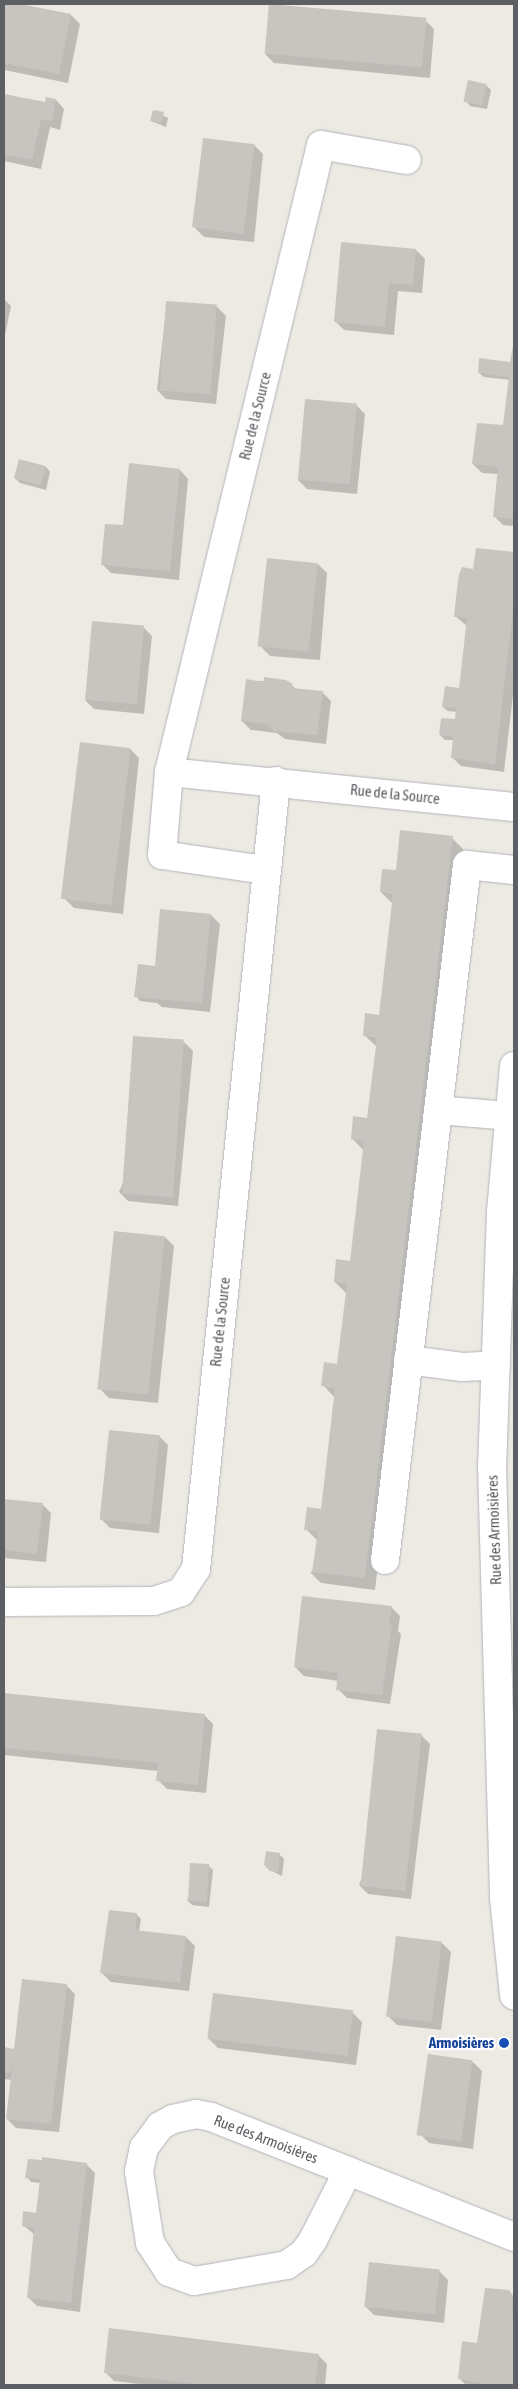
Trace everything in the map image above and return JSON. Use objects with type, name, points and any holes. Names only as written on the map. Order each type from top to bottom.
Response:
[{"type":"street","name":"Rue de la Source","points":[[265,870],[162,855],[169,772],[321,145],[407,160]]},
{"type":"street","name":"Rue de la Source","points":[[169,772],[276,781],[514,807]]},
{"type":"street","name":"Rue de la Source","points":[[4,1602],[154,1601],[181,1592],[196,1569],[265,870],[276,781]]},
{"type":"street","points":[[385,1560],[468,865],[514,870]]},
{"type":"street","name":"Rue des Armoisières","points":[[514,1066],[500,1212],[496,1365],[504,1412],[492,1465],[504,1888],[514,1995]]},
{"type":"street","points":[[438,1110],[509,1116]]},
{"type":"street","points":[[408,1360],[462,1367],[496,1365]]},
{"type":"street","name":"Rue des Armoisières","points":[[348,2171],[313,2240],[304,2253],[287,2265],[194,2281],[169,2272],[150,2243],[139,2162],[154,2130],[173,2119],[196,2114],[211,2117],[348,2171],[514,2237]]},
{"type":"building","points":[[4,4],[20,4],[71,14],[59,74],[4,63]]},
{"type":"building","points":[[269,4],[426,18],[422,68],[265,54]]},
{"type":"building","points":[[468,80],[487,84],[482,105],[463,102]]},
{"type":"building","points":[[4,94],[45,102],[46,97],[56,99],[52,121],[41,119],[32,160],[4,155]]},
{"type":"building","points":[[153,110],[164,112],[161,123],[150,121]]},
{"type":"building","points":[[203,138],[255,144],[244,234],[192,227]]},
{"type":"building","points":[[341,242],[416,249],[413,285],[389,283],[385,327],[334,322]]},
{"type":"building","points":[[166,301],[217,305],[211,394],[160,391]]},
{"type":"building","points":[[514,340],[514,519],[493,517],[498,467],[472,464],[477,423],[503,425],[509,377],[478,373],[479,358],[510,362]]},
{"type":"building","points":[[305,399],[357,404],[350,484],[298,480]]},
{"type":"building","points":[[19,459],[46,466],[41,486],[14,478]]},
{"type":"building","points":[[129,463],[180,469],[170,571],[101,565],[105,524],[123,525]]},
{"type":"building","points":[[476,548],[514,552],[514,602],[495,764],[451,758],[453,737],[439,735],[441,718],[455,719],[456,708],[442,707],[445,686],[459,688],[467,618],[454,617],[456,597],[459,574],[462,567],[473,569]]},
{"type":"building","points":[[267,558],[318,563],[308,652],[258,647]]},
{"type":"building","points":[[92,621],[144,626],[137,704],[85,700]]},
{"type":"building","points":[[264,677],[286,680],[293,684],[292,688],[323,691],[317,735],[274,731],[267,724],[241,721],[246,679],[264,682]]},
{"type":"building","points":[[80,742],[131,748],[111,905],[61,899]]},
{"type":"building","points":[[400,830],[453,836],[365,1578],[312,1572],[318,1531],[304,1530],[307,1507],[321,1509],[335,1388],[321,1386],[324,1362],[337,1364],[347,1284],[334,1282],[336,1259],[350,1261],[364,1141],[351,1139],[353,1116],[367,1118],[377,1038],[363,1036],[365,1013],[379,1015],[393,894],[380,892],[382,869],[396,870]]},
{"type":"building","points":[[160,909],[211,914],[202,1003],[134,997],[138,964],[155,966]]},
{"type":"building","points":[[133,1036],[184,1040],[173,1197],[122,1194]]},
{"type":"building","points":[[114,1231],[165,1236],[148,1394],[97,1389]]},
{"type":"building","points":[[109,1430],[160,1435],[150,1525],[100,1520]]},
{"type":"building","points":[[4,1499],[43,1503],[37,1554],[4,1550]]},
{"type":"building","points":[[302,1596],[392,1606],[389,1624],[392,1624],[382,1695],[336,1690],[338,1673],[294,1667]]},
{"type":"building","points":[[4,1693],[205,1714],[198,1785],[156,1781],[158,1763],[4,1748]]},
{"type":"building","points":[[377,1729],[422,1734],[405,1891],[360,1886]]},
{"type":"building","points":[[266,1851],[280,1853],[278,1872],[270,1871],[264,1865]]},
{"type":"building","points":[[190,1863],[209,1864],[207,1902],[188,1901]]},
{"type":"building","points":[[109,1910],[137,1913],[135,1930],[186,1936],[180,1983],[100,1973]]},
{"type":"building","points":[[396,1936],[442,1942],[432,2022],[386,2016]]},
{"type":"building","points":[[22,1979],[67,1984],[51,2124],[6,2119],[12,2068],[9,2073],[4,2072],[4,2047],[14,2049]]},
{"type":"building","points":[[213,1993],[353,2010],[347,2056],[207,2039]]},
{"type":"building","points":[[428,2054],[473,2060],[461,2141],[417,2135]]},
{"type":"building","points":[[42,2157],[87,2163],[71,2303],[27,2298],[34,2228],[22,2226],[23,2211],[36,2213],[40,2179],[25,2178],[28,2159],[42,2160]]},
{"type":"building","points":[[369,2262],[440,2269],[435,2314],[364,2307]]},
{"type":"building","points":[[485,2288],[509,2290],[513,2296],[511,2314],[514,2314],[514,2385],[490,2385],[458,2379],[462,2341],[477,2343]]},
{"type":"building","points":[[109,2328],[319,2354],[315,2385],[205,2385],[104,2373]]},
{"type":"place","name":"Armoisières","points":[[504,2043]]}]
